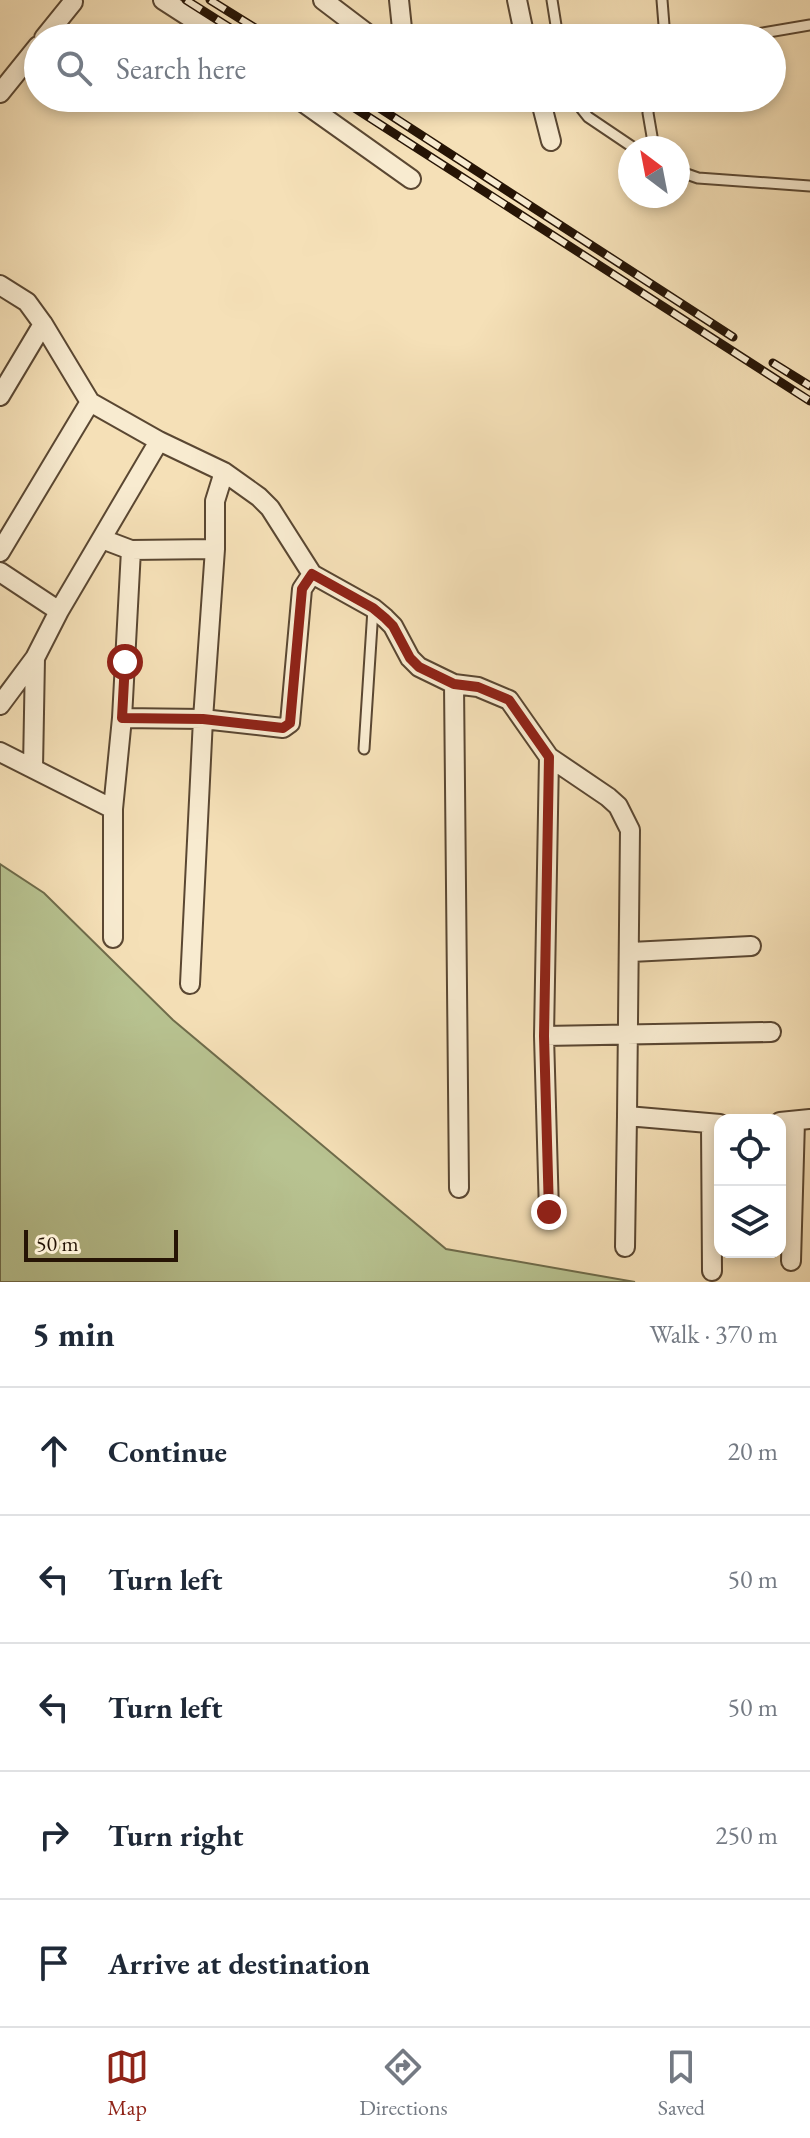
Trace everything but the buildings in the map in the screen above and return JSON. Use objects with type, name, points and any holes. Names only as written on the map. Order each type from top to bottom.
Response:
[{"type":"street","points":[[163,0],[200,24]]},
{"type":"street","points":[[323,0],[355,24]]},
{"type":"street","points":[[399,0],[402,24]]},
{"type":"street","points":[[517,0],[522,24]]},
{"type":"street","points":[[55,24],[73,2]]},
{"type":"street","points":[[0,93],[24,63]]},
{"type":"street","points":[[317,112],[411,179]]},
{"type":"street","points":[[544,112],[551,141]]},
{"type":"street","points":[[0,285],[27,302],[90,402],[159,441],[224,472],[259,497],[270,508],[312,574],[373,608],[393,626],[410,658],[419,667],[454,684],[478,687],[509,700],[549,757],[618,806],[630,830],[631,952],[625,1247]]},
{"type":"street","points":[[0,396],[43,324]]},
{"type":"street","points":[[0,552],[90,402]]},
{"type":"street","points":[[0,705],[35,658],[59,611],[159,441]]},
{"type":"street","points":[[190,984],[215,549],[215,501],[224,472]]},
{"type":"street","points":[[102,539],[131,550],[215,549]]},
{"type":"street","points":[[113,938],[113,809],[122,718],[131,550]]},
{"type":"street","points":[[0,572],[59,611]]},
{"type":"street","points":[[122,718],[203,719],[283,728],[290,723],[302,589],[312,574]]},
{"type":"street","points":[[33,768],[35,658]]},
{"type":"street","points":[[454,684],[459,1188]]},
{"type":"street","points":[[0,752],[113,809]]},
{"type":"street","points":[[549,757],[544,1036],[549,1212]]},
{"type":"street","points":[[631,952],[751,946]]},
{"type":"street","points":[[544,1036],[771,1032]]},
{"type":"street","points":[[627,1116],[714,1124]]},
{"type":"street","points":[[791,1261],[795,1120]]},
{"type":"street","points":[[712,1271],[714,1186]]},
{"type":"lane","points":[[552,0],[556,24]]},
{"type":"lane","points":[[662,0],[664,24]]},
{"type":"lane","points":[[786,29],[810,25]]},
{"type":"lane","points":[[584,112],[618,137]]},
{"type":"lane","points":[[648,112],[652,136]]},
{"type":"lane","points":[[690,175],[810,186]]},
{"type":"lane","points":[[364,749],[373,608]]},
{"type":"green space","points":[[0,864],[44,893],[173,1020],[446,1249],[635,1282],[0,1282]]},
{"type":"railway","points":[[186,0],[224,24]]},
{"type":"railway","points":[[210,0],[249,24]]},
{"type":"railway","points":[[361,112],[810,401]]},
{"type":"railway","points":[[386,112],[733,337]]},
{"type":"railway","points":[[773,363],[810,386]]},
{"type":"route","points":[[125,662],[122,718],[203,719],[283,728],[290,723],[302,589],[312,574],[385,618],[419,667],[454,684],[478,687],[509,700],[517,709],[549,757],[544,1036],[549,1212]]}]
